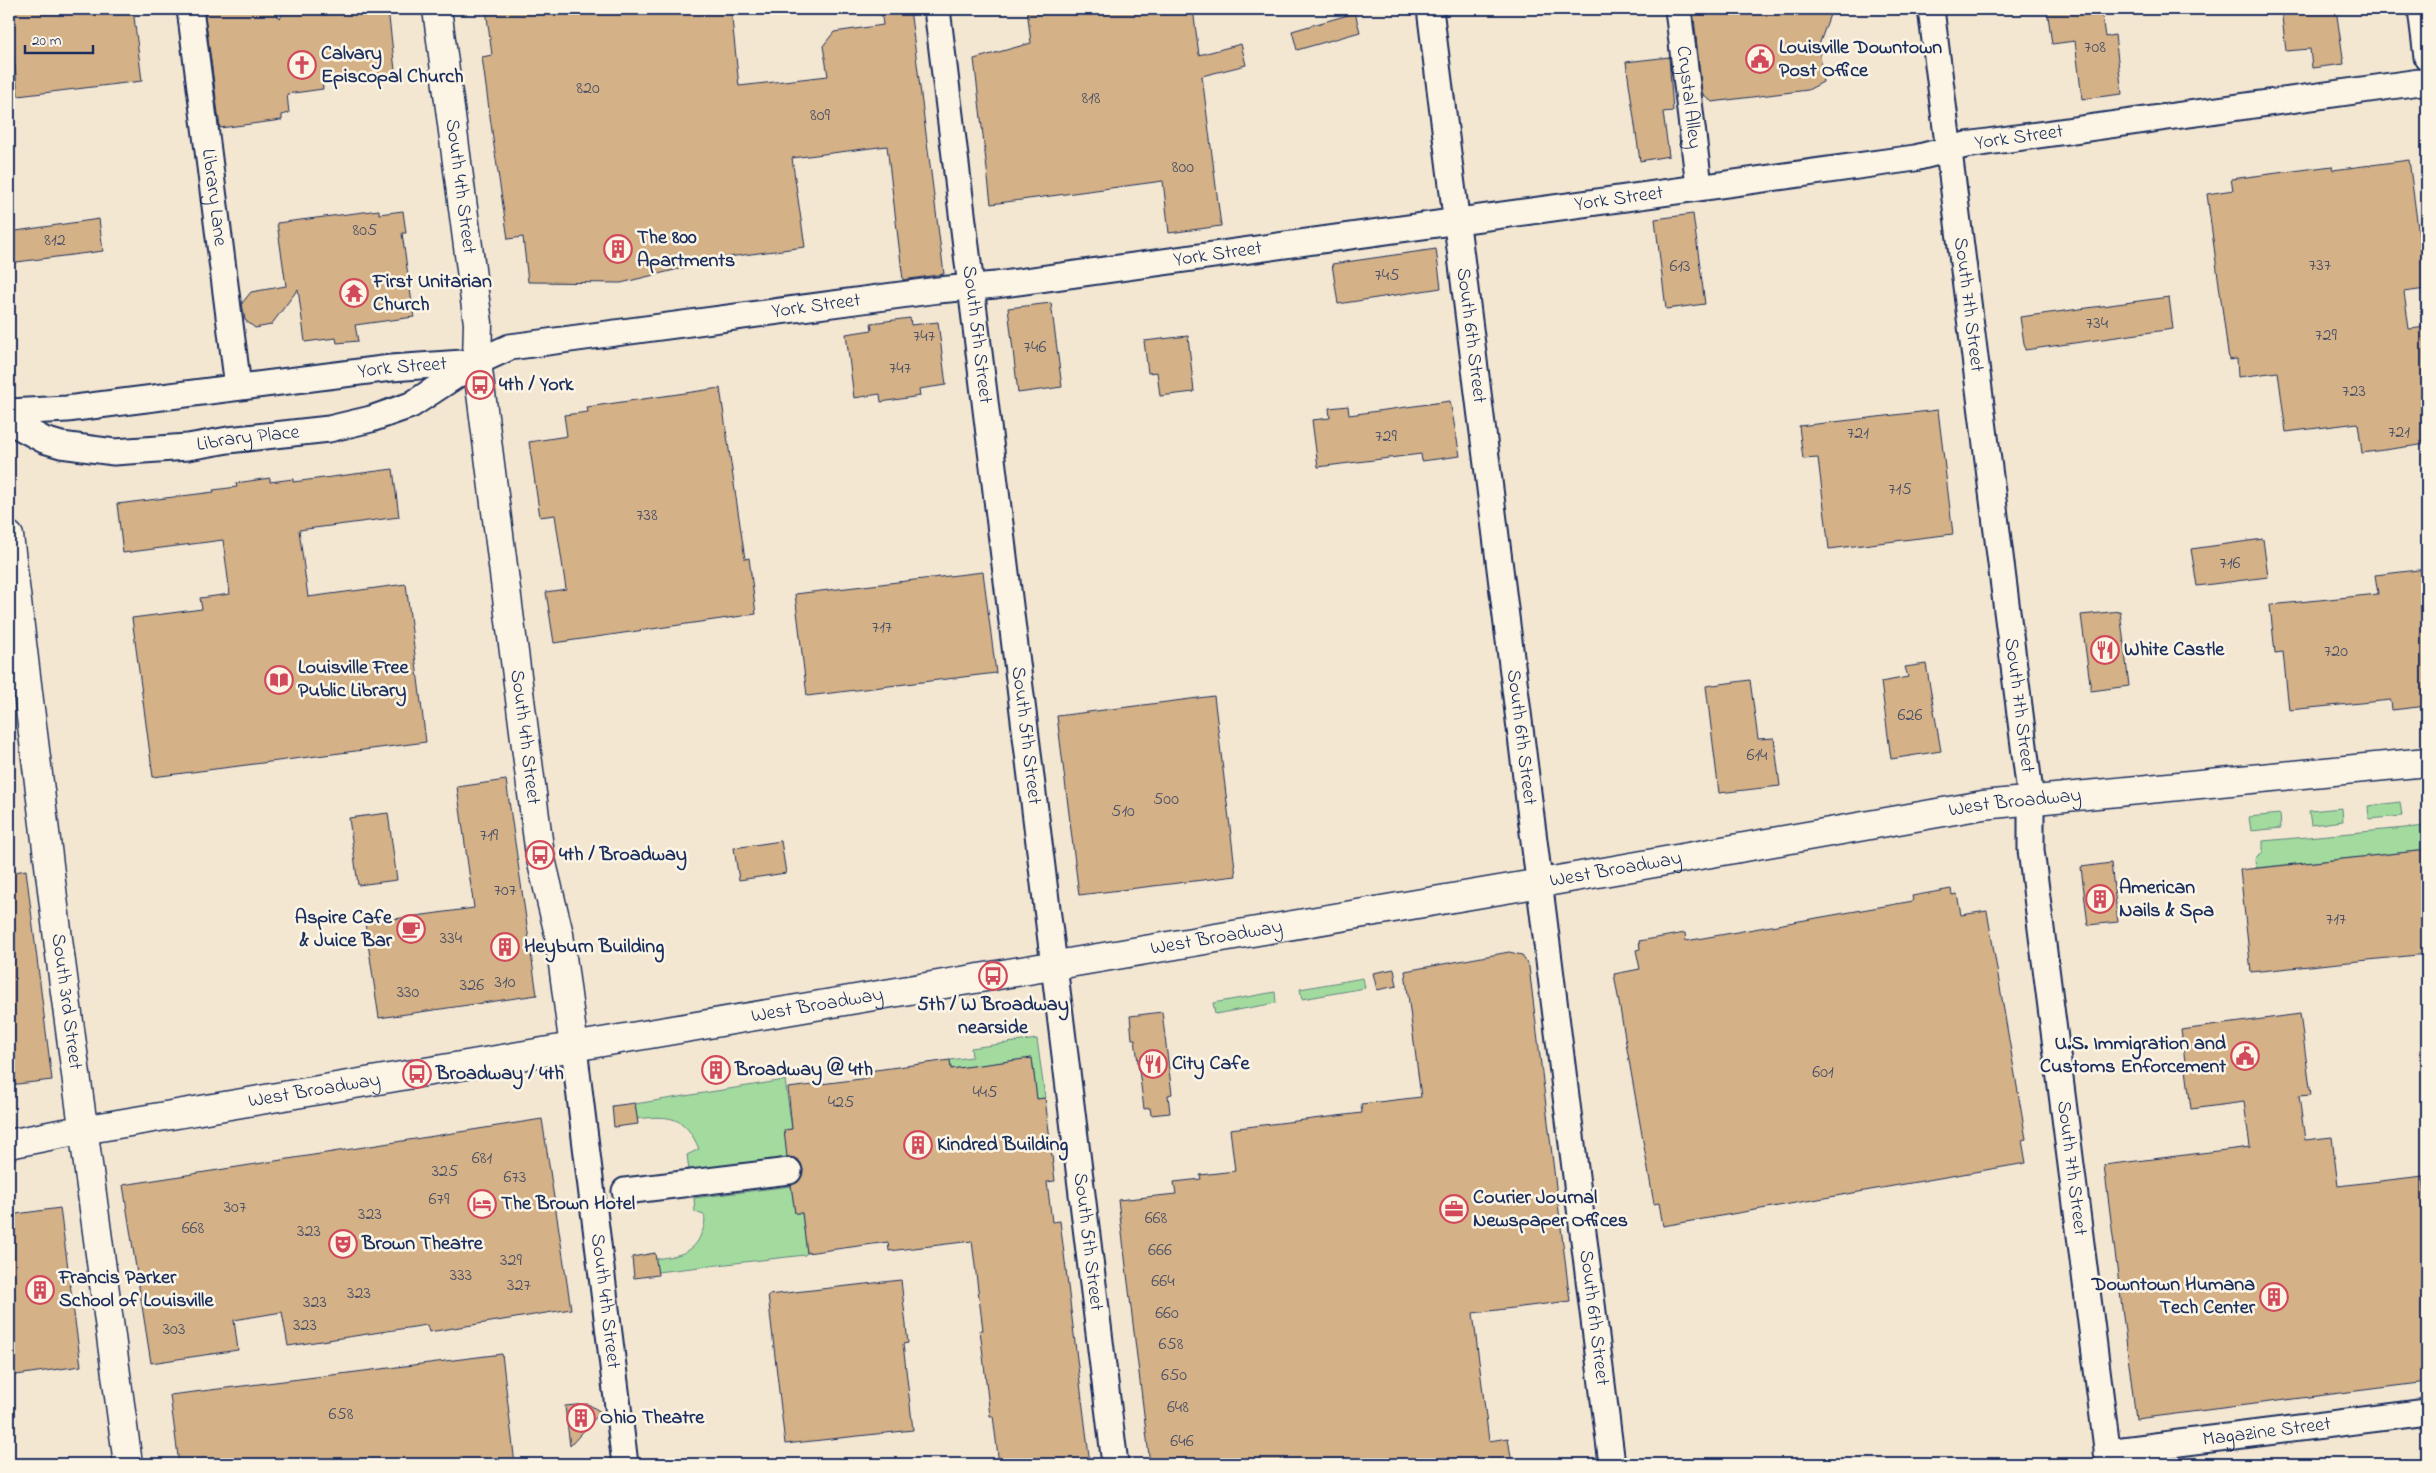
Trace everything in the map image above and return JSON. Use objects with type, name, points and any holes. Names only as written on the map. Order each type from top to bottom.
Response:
[{"type":"main road","name":"South 4th Street","points":[[437,9],[478,323],[477,362],[540,855],[559,934],[574,1048]]},
{"type":"main road","name":"South 3rd Street","points":[[9,536],[56,919],[128,1464]]},
{"type":"main road","name":"West Broadway","points":[[9,1144],[1541,883],[1983,805],[2427,762]]},
{"type":"street","name":"Library Lane","points":[[190,9],[238,387]]},
{"type":"street","name":"South 5th Street","points":[[936,9],[1115,1464]]},
{"type":"street","name":"South 6th Street","points":[[1430,9],[1541,883],[1612,1464]]},
{"type":"street","name":"Crystal Alley","points":[[1678,9],[1699,186]]},
{"type":"street","name":"South 7th Street","points":[[1931,9],[2031,801],[2031,850],[2108,1458]]},
{"type":"street","points":[[2421,9],[2427,57]]},
{"type":"street","name":"York Street","points":[[9,412],[67,409],[391,368],[477,362],[510,347],[971,287],[1699,186],[1915,158],[1966,145],[2427,81]]},
{"type":"street","name":"Library Place","points":[[9,421],[44,440],[61,445],[114,452],[188,447],[228,440],[329,429],[371,419],[411,405],[477,362]]},
{"type":"street","name":"South 4th Street","points":[[574,1048],[625,1464]]},
{"type":"street","points":[[625,1191],[789,1171]]},
{"type":"street","name":"Magazine Street","points":[[2108,1458],[2427,1412]]},
{"type":"green space","points":[[2400,802],[2402,816],[2369,819],[2368,806]]},
{"type":"green space","points":[[2342,808],[2343,821],[2311,825],[2309,811]]},
{"type":"green space","points":[[2280,814],[2281,828],[2251,831],[2249,817]]},
{"type":"green space","points":[[2427,826],[2427,850],[2256,868],[2255,858],[2263,852],[2263,841]]},
{"type":"green space","points":[[1363,978],[1365,988],[1302,999],[1300,989]]},
{"type":"green space","points":[[1275,992],[1276,1003],[1215,1014],[1213,1003]]},
{"type":"green space","points":[[1037,1039],[1045,1098],[1037,1099],[1032,1058],[951,1069],[950,1060],[972,1057],[971,1048]]},
{"type":"green space","points":[[785,1080],[792,1129],[784,1130],[788,1159],[689,1170],[687,1155],[699,1149],[694,1138],[682,1124],[676,1120],[659,1117],[637,1119],[635,1104]]},
{"type":"green space","points":[[791,1186],[795,1213],[802,1213],[807,1253],[805,1255],[657,1272],[655,1259],[683,1253],[698,1241],[705,1220],[704,1215],[695,1212],[694,1198]]},
{"type":"building","points":[[9,9],[133,9],[142,81],[18,96]]},
{"type":"building","name":"Calvary Episcopal Church","points":[[204,9],[271,9],[280,18],[288,9],[316,9],[323,15],[388,9],[395,70],[387,80],[379,74],[322,81],[323,89],[287,94],[289,113],[282,115],[282,120],[220,128]]},
{"type":"building","points":[[486,9],[731,9],[739,86],[828,76],[823,46],[834,32],[883,25],[881,9],[910,9],[944,274],[903,280],[887,146],[792,158],[805,247],[728,257],[621,283],[528,282],[523,237],[508,239],[482,57],[492,55]]},
{"type":"building","points":[[1027,9],[1193,9],[1199,55],[1241,44],[1246,65],[1202,76],[1221,226],[1169,233],[1163,181],[991,204],[974,59],[1031,43]]},
{"type":"building","name":"Louisville Downtown Post Office","points":[[1693,9],[1832,9],[1819,45],[1823,82],[1808,90],[1712,102],[1702,93]]},
{"type":"building","points":[[2047,9],[2101,9],[2105,37],[2115,35],[2122,94],[2082,99],[2075,41],[2052,44]]},
{"type":"building","points":[[2281,9],[2336,9],[2344,64],[2312,68],[2310,49],[2286,51]]},
{"type":"building","points":[[1355,13],[1360,32],[1297,50],[1292,31]]},
{"type":"building","points":[[1669,57],[1673,111],[1663,112],[1669,156],[1640,161],[1626,62]]},
{"type":"building","points":[[2409,160],[2426,289],[2404,292],[2409,329],[2427,327],[2427,444],[2362,453],[2358,423],[2286,432],[2278,372],[2238,377],[2237,359],[2229,360],[2207,194],[2233,190],[2231,179],[2332,166],[2333,170]]},
{"type":"building","name":"First Unitarian Church","points":[[379,210],[379,214],[403,211],[406,233],[402,233],[414,317],[355,325],[358,341],[337,343],[336,338],[305,342],[298,289],[271,325],[255,328],[245,320],[242,303],[251,292],[286,286],[277,223]]},
{"type":"building","points":[[1693,214],[1705,304],[1666,309],[1655,219]]},
{"type":"building","points":[[99,219],[103,251],[9,263],[9,232]]},
{"type":"building","points":[[1436,249],[1441,288],[1338,304],[1332,264]]},
{"type":"building","points":[[2169,297],[2173,329],[2025,350],[2020,317]]},
{"type":"building","points":[[1051,303],[1062,387],[1018,393],[1008,308]]},
{"type":"building","points":[[910,318],[911,325],[938,322],[946,385],[919,389],[920,396],[881,402],[880,394],[854,398],[846,334],[872,330],[871,323]]},
{"type":"building","points":[[1188,336],[1194,392],[1160,396],[1157,372],[1148,373],[1144,341]]},
{"type":"building","points":[[720,388],[745,559],[749,558],[756,614],[554,643],[546,592],[566,589],[555,515],[540,517],[529,442],[567,436],[564,415],[588,412],[587,407]]},
{"type":"building","points":[[1450,401],[1460,456],[1422,461],[1421,454],[1318,467],[1312,420],[1330,418],[1329,408],[1348,406],[1349,415]]},
{"type":"building","points":[[1938,410],[1953,534],[1829,549],[1818,458],[1803,459],[1799,426]]},
{"type":"building","name":"Louisville Free Public Library","points":[[393,469],[399,517],[299,530],[308,597],[406,584],[426,742],[153,777],[132,618],[202,609],[200,598],[230,594],[223,540],[123,553],[117,504],[214,492],[213,490],[237,487],[236,483],[270,478],[270,482],[293,479],[293,482]]},
{"type":"building","points":[[2263,539],[2268,577],[2197,586],[2191,549]]},
{"type":"building","points":[[2427,569],[2427,706],[2392,710],[2391,700],[2289,710],[2283,652],[2275,653],[2270,605],[2378,594],[2375,575]]},
{"type":"building","points":[[983,572],[996,673],[807,696],[795,594]]},
{"type":"building","name":"White Castle","points":[[2120,611],[2129,686],[2091,691],[2081,615]]},
{"type":"building","points":[[1926,664],[1941,751],[1891,759],[1881,682],[1908,677],[1905,667]]},
{"type":"building","points":[[1750,680],[1758,739],[1774,738],[1780,786],[1719,793],[1706,686]]},
{"type":"building","points":[[1214,696],[1236,876],[1079,895],[1057,716]]},
{"type":"building","points":[[506,780],[537,995],[379,1018],[365,923],[474,908],[457,787]]},
{"type":"building","points":[[388,813],[397,880],[358,885],[349,818]]},
{"type":"building","points":[[781,841],[786,873],[739,880],[734,848]]},
{"type":"building","points":[[2427,850],[2427,954],[2251,972],[2240,870]]},
{"type":"building","name":"American Nails & Spa","points":[[2111,863],[2118,922],[2088,925],[2081,867]]},
{"type":"building","points":[[26,870],[52,1080],[9,1085],[9,873]]},
{"type":"building","points":[[1951,889],[1952,895],[1957,894],[1961,915],[1987,911],[2026,1139],[2022,1140],[2026,1163],[1663,1226],[1659,1203],[1654,1204],[1614,974],[1640,969],[1636,950],[1640,949],[1639,941],[1685,933],[1686,941],[1913,901],[1912,896]]},
{"type":"building","points":[[1509,952],[1522,955],[1529,967],[1570,1301],[1473,1313],[1489,1441],[1508,1438],[1512,1464],[1150,1464],[1118,1200],[1176,1194],[1174,1182],[1201,1179],[1200,1175],[1235,1171],[1230,1129],[1362,1113],[1361,1104],[1421,1097],[1405,971]]},
{"type":"building","points":[[1394,969],[1397,986],[1377,990],[1373,973]]},
{"type":"building","points":[[1162,1012],[1172,1094],[1168,1095],[1170,1113],[1151,1115],[1150,1108],[1144,1109],[1135,1039],[1132,1039],[1130,1016]]},
{"type":"building","name":"Downtown Humana Tech Center","points":[[2300,1014],[2311,1095],[2299,1096],[2305,1140],[2332,1137],[2338,1186],[2423,1176],[2427,1212],[2427,1382],[2136,1419],[2104,1165],[2250,1147],[2244,1102],[2191,1109],[2181,1030]]},
{"type":"building","name":"Kindred Building","points":[[1032,1058],[1037,1099],[1045,1098],[1055,1181],[1047,1182],[1052,1222],[1060,1221],[1090,1464],[999,1464],[993,1416],[990,1416],[980,1330],[983,1330],[972,1241],[889,1251],[888,1242],[807,1253],[802,1213],[795,1213],[791,1185],[798,1182],[803,1170],[800,1162],[794,1158],[787,1157],[784,1130],[792,1129],[788,1088],[869,1078],[868,1071],[950,1060],[951,1069]]},
{"type":"building","points":[[635,1103],[638,1124],[614,1127],[612,1106]]},
{"type":"building","points":[[542,1119],[571,1309],[429,1332],[427,1325],[288,1346],[282,1312],[234,1320],[238,1350],[151,1363],[123,1185]]},
{"type":"building","name":"Francis Parker School of Louisville","points":[[60,1208],[81,1366],[9,1376],[9,1215]]},
{"type":"building","points":[[655,1253],[658,1275],[634,1278],[632,1257]]},
{"type":"building","points":[[901,1280],[908,1343],[903,1344],[913,1430],[785,1444],[768,1295]]},
{"type":"building","points":[[502,1354],[515,1464],[179,1464],[170,1395]]},
{"type":"building","name":"Ohio Theatre","points":[[588,1404],[601,1412],[570,1446],[565,1406]]},
{"type":"place","name":"Louisville Downtown Post Office","points":[[1760,59]]},
{"type":"place","name":"Calvary Episcopal Church","points":[[302,65]]},
{"type":"place","name":"The 800 Apartments","points":[[618,249]]},
{"type":"place","name":"First Unitarian Church","points":[[354,293]]},
{"type":"place","name":"4th / York","points":[[480,385]]},
{"type":"place","name":"White Castle","points":[[2105,650]]},
{"type":"place","name":"Louisville Free Public Library","points":[[279,680]]},
{"type":"place","name":"4th / Broadway","points":[[540,855]]},
{"type":"place","name":"American Nails & Spa","points":[[2100,899]]},
{"type":"place","name":"Aspire Cafe & Juice Bar","points":[[411,929]]},
{"type":"place","name":"Heyburn Building","points":[[505,947]]},
{"type":"place","name":"5th / W Broadway nearside","points":[[993,976]]},
{"type":"place","name":"U.S. Immigration and Customs Enforcement","points":[[2245,1056]]},
{"type":"place","name":"City Cafe","points":[[1153,1064]]},
{"type":"place","name":"Broadway @ 4th","points":[[716,1070]]},
{"type":"place","name":"Broadway / 4th","points":[[417,1074]]},
{"type":"place","name":"Kindred Building","points":[[918,1145]]},
{"type":"place","name":"The Brown Hotel","points":[[482,1204]]},
{"type":"place","name":"Courier Journal Newspaper Offices","points":[[1454,1209]]},
{"type":"place","name":"Brown Theatre","points":[[343,1244]]},
{"type":"place","name":"Francis Parker School of Louisville","points":[[40,1290]]},
{"type":"place","name":"Downtown Humana Tech Center","points":[[2274,1297]]},
{"type":"place","name":"Ohio Theatre","points":[[581,1418]]}]
